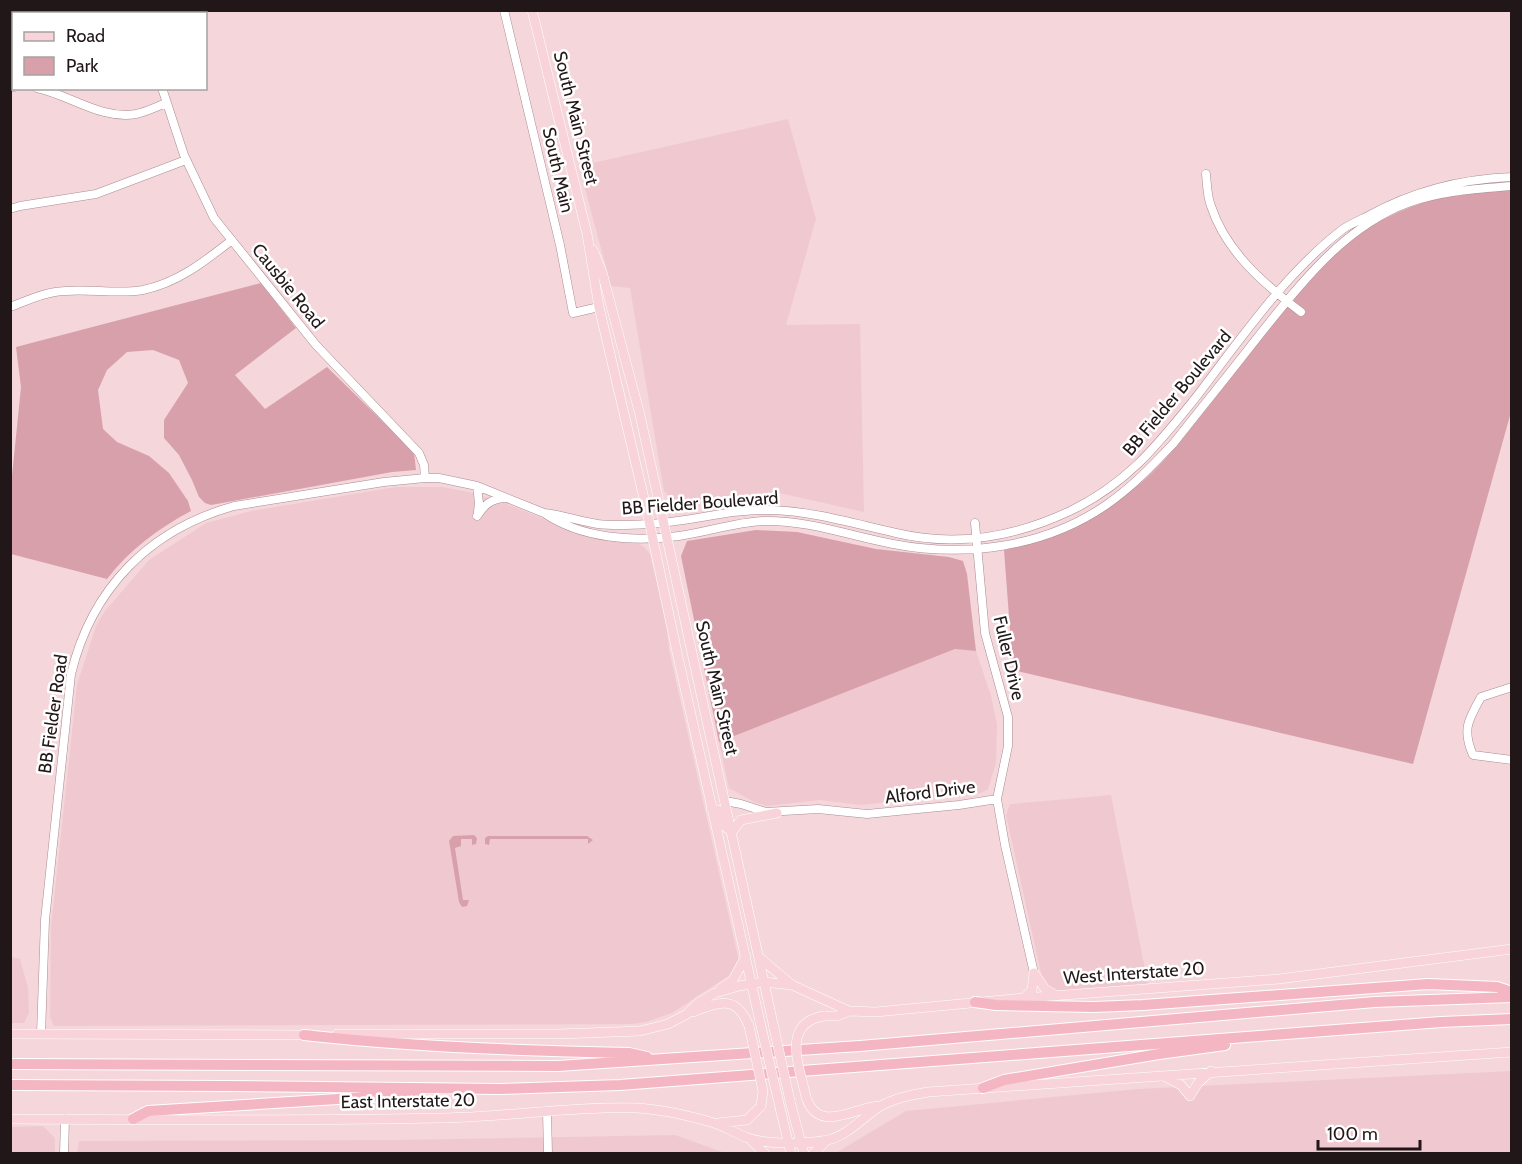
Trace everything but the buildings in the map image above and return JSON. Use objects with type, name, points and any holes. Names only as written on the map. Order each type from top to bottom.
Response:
[{"type":"highway","points":[[975,1002],[1007,1005],[1133,1005],[1428,984],[1497,987],[1512,994]]},
{"type":"highway","points":[[10,1064],[558,1066],[860,1046],[1375,1002],[1512,994]]},
{"type":"highway","points":[[10,1085],[499,1089],[620,1085],[1473,1020],[1512,1019]]},
{"type":"highway","points":[[304,1035],[461,1048],[629,1053],[659,1060]]},
{"type":"highway","points":[[983,1088],[1004,1080],[1099,1063],[1257,1042],[1272,1035]]},
{"type":"highway","points":[[133,1119],[148,1111],[413,1095],[432,1089]]},
{"type":"main road","name":"South Main Street","points":[[532,10],[587,234],[599,307],[791,1154]]},
{"type":"main road","name":"South Main Street","points":[[587,234],[602,272],[640,415],[790,1101],[804,1154]]},
{"type":"main road","points":[[705,777],[720,799],[725,801]]},
{"type":"main road","points":[[711,809],[718,810],[724,826],[732,832],[741,820],[777,813]]},
{"type":"main road","name":"West Interstate 20","points":[[764,982],[792,985],[849,1011],[876,1012],[1057,995],[1279,979],[1512,949]]},
{"type":"main road","points":[[687,1014],[699,1002],[733,980],[746,956]]},
{"type":"main road","points":[[760,958],[792,985]]},
{"type":"main road","points":[[1034,973],[1045,989],[1057,995]]},
{"type":"main road","points":[[1024,998],[1032,990],[1034,973]]},
{"type":"main road","points":[[715,993],[764,982]]},
{"type":"main road","points":[[10,1034],[559,1034],[640,1031],[668,1024],[717,1002],[727,1002],[740,1009],[749,1026],[764,1091],[761,1106],[747,1120],[716,1124]]},
{"type":"main road","points":[[849,1011],[807,1022],[799,1031],[795,1046],[806,1097],[815,1111],[830,1117],[844,1116],[867,1107],[880,1106]]},
{"type":"main road","points":[[800,1142],[827,1140],[841,1135],[880,1106],[910,1095],[1211,1071],[1512,1052]]},
{"type":"main road","points":[[1162,1075],[1180,1085],[1190,1096],[1198,1083],[1211,1071]]},
{"type":"main road","name":"East Interstate 20","points":[[10,1119],[374,1120],[638,1108],[716,1124],[749,1139],[766,1142],[800,1142]]},
{"type":"main road","points":[[749,1139],[765,1154]]},
{"type":"main road","points":[[813,1154],[827,1140]]},
{"type":"street","name":"South Main","points":[[504,10],[558,234],[573,313],[599,307]]},
{"type":"street","points":[[42,90],[80,105],[116,114],[135,114],[166,103]]},
{"type":"street","name":"Causbie Road","points":[[163,90],[186,160],[214,218],[316,345],[420,453],[424,478]]},
{"type":"street","points":[[10,209],[96,194],[186,160]]},
{"type":"street","points":[[1206,174],[1210,205],[1221,231],[1233,250],[1301,312]]},
{"type":"street","name":"BB Fielder Boulevard","points":[[544,513],[597,524],[650,524],[748,510],[772,510],[815,514],[928,539],[977,539],[1008,534],[1037,525],[1100,495],[1145,459],[1278,293],[1318,251],[1345,228],[1400,199],[1423,191],[1473,179],[1512,177]]},
{"type":"street","name":"BB Fielder Boulevard","points":[[544,513],[560,524],[603,536],[666,537],[749,522],[785,522],[812,525],[909,547],[977,550],[1041,536],[1074,523],[1105,506],[1130,487],[1173,444],[1307,278],[1352,235],[1407,204],[1471,189],[1512,186]]},
{"type":"street","points":[[10,307],[54,292],[144,290],[171,281],[195,269],[232,240]]},
{"type":"street","name":"BB Fielder Road","points":[[41,1034],[45,920],[68,695],[76,652],[103,598],[129,566],[153,544],[201,516],[234,506],[384,482],[439,478],[477,486],[544,513]]},
{"type":"street","points":[[477,486],[479,503],[477,516],[485,505],[496,499],[513,500]]},
{"type":"street","name":"Fuller Drive","points":[[975,523],[985,633],[1008,717],[1008,746],[998,798]]},
{"type":"street","points":[[1512,687],[1481,697],[1471,715],[1466,738],[1473,755],[1512,760]]},
{"type":"street","name":"Alford Drive","points":[[725,801],[766,812],[818,810],[867,814],[958,805],[998,798],[1005,844],[1034,973]]},
{"type":"street","points":[[547,1112],[549,1154]]},
{"type":"street","points":[[64,1154],[65,1119]]},
{"type":"shaded area","points":[[788,119],[816,219],[786,325],[860,324],[864,512],[775,492],[695,503],[672,499],[664,491],[630,288],[611,286],[579,166]]},
{"type":"shaded area","points":[[396,487],[442,487],[469,492],[502,502],[585,536],[638,543],[650,554],[667,626],[669,650],[738,957],[733,973],[672,1013],[632,1024],[54,1026],[50,1017],[51,927],[77,685],[96,626],[105,611],[149,560],[206,523],[251,511]]},
{"type":"shaded area","points":[[955,649],[976,651],[991,696],[997,724],[996,763],[988,789],[981,793],[860,805],[820,800],[767,806],[754,802],[729,788],[719,742]]},
{"type":"shaded area","points":[[1111,795],[1148,985],[1056,992],[1047,986],[1042,978],[1006,815],[1010,804]]},
{"type":"shaded area","points":[[11,957],[20,959],[28,988],[29,1013],[24,1023],[11,1023]]},
{"type":"shaded area","points":[[1511,1071],[1511,1153],[834,1154],[906,1111],[1138,1089]]},
{"type":"shaded area","points":[[43,1126],[55,1138],[55,1153],[11,1153],[11,1127]]},
{"type":"shaded area","points":[[675,1135],[725,1153],[77,1154],[79,1141],[396,1140]]},
{"type":"green space","points":[[1511,190],[1511,412],[1413,764],[1013,670],[1004,550],[1070,528],[1117,502],[1142,482],[1181,441],[1305,284],[1351,239],[1387,217],[1436,199],[1467,192]]},
{"type":"green space","points":[[261,283],[296,328],[235,375],[265,409],[327,367],[414,452],[416,470],[392,472],[211,505],[205,503],[199,497],[179,455],[164,438],[164,420],[188,383],[179,360],[153,350],[127,352],[107,370],[98,390],[103,429],[117,442],[149,456],[169,473],[188,501],[191,511],[145,540],[107,579],[11,554],[11,486],[21,387],[16,347]]},
{"type":"green space","points":[[756,530],[797,532],[876,549],[949,557],[963,561],[967,574],[976,651],[955,649],[719,742],[681,556],[687,541]]},
{"type":"green space","points":[[474,835],[477,838],[476,844],[472,845],[472,839],[461,839],[461,846],[455,848],[463,900],[469,900],[467,906],[462,907],[459,902],[449,841],[453,836]]},
{"type":"green space","points":[[488,836],[587,836],[593,840],[588,844],[588,839],[490,839],[489,845],[485,844],[485,838]]}]
